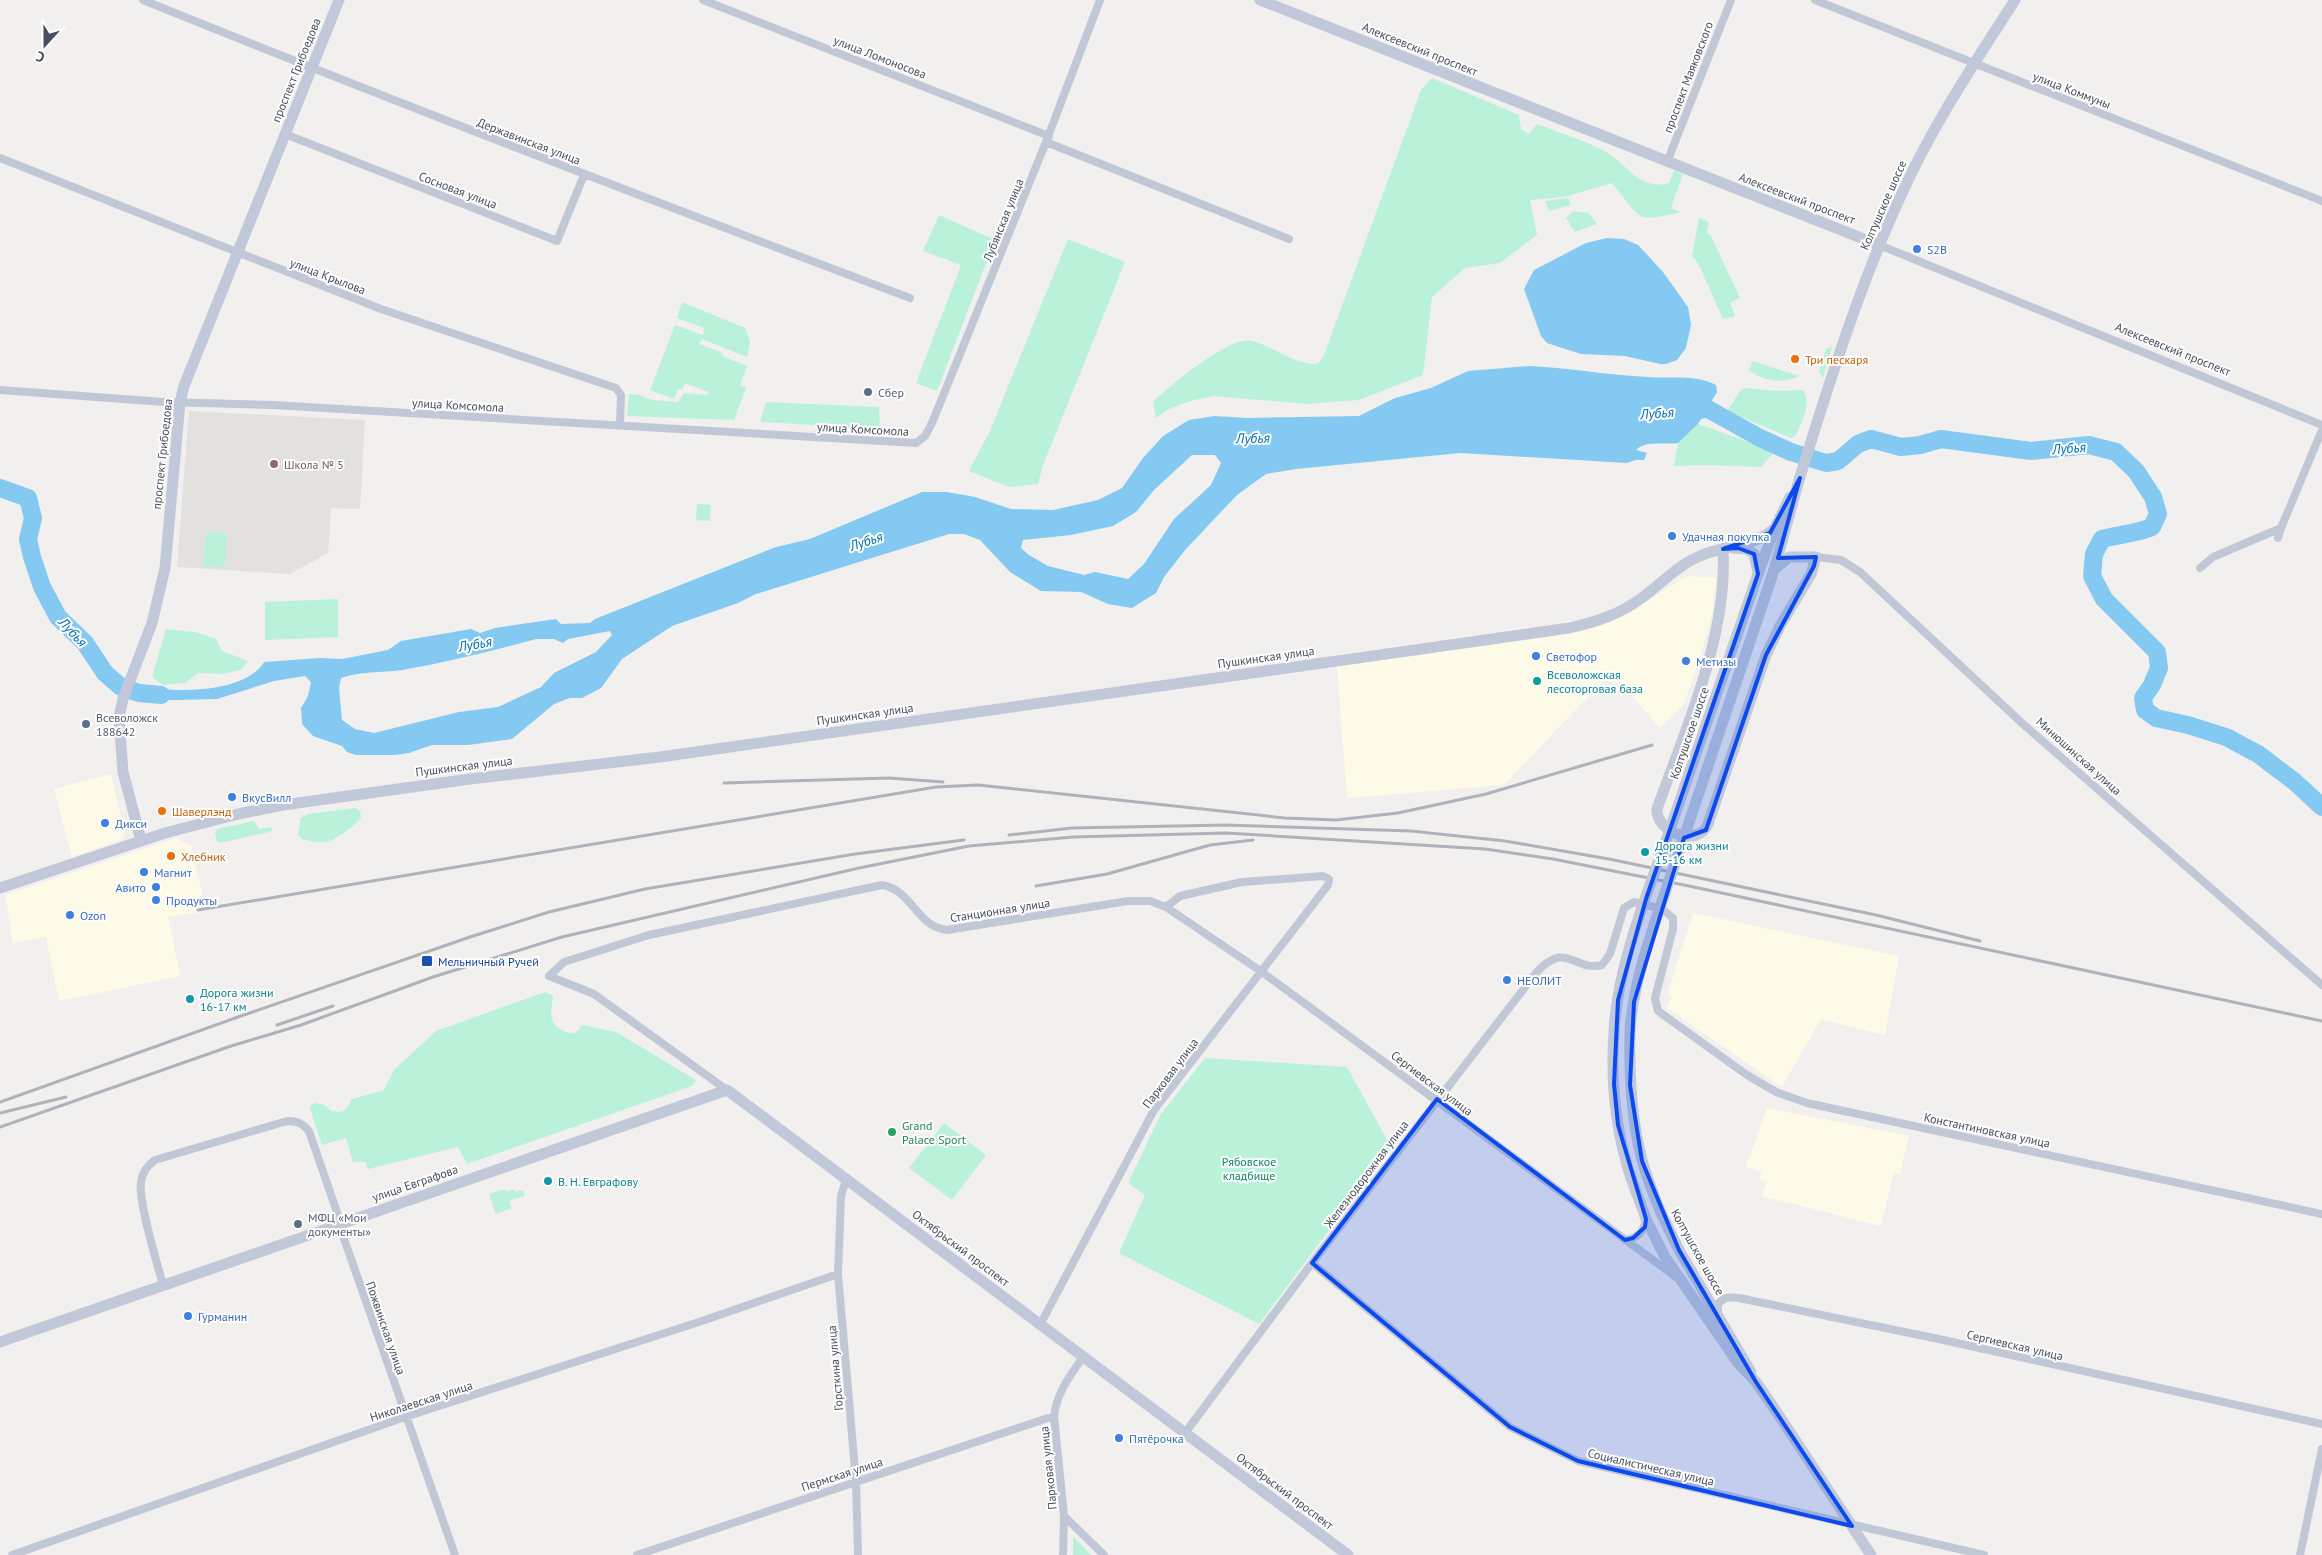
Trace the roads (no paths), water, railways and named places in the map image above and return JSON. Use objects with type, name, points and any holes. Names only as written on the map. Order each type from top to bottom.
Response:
[{"type":"street","name":"Державинская улица","points":[[143,0],[584,175],[910,298]]},
{"type":"street","name":"проспект Грибоедова","points":[[141,840],[123,772],[119,726],[123,699],[152,623],[165,568],[180,402],[184,386],[338,0]]},
{"type":"street","name":"улица Ломоносова","points":[[703,0],[1048,139],[1289,239]]},
{"type":"street","name":"Лубянская улица","points":[[916,443],[925,436],[932,423],[1048,139],[1100,0]]},
{"type":"street","name":"Алексеевский проспект","points":[[1260,0],[1879,245],[2322,426]]},
{"type":"street","name":"проспект Маяковского","points":[[1667,162],[1731,0]]},
{"type":"street","name":"улица Коммуны","points":[[1815,0],[2322,201]]},
{"type":"street","name":"Колтушское шоссе","points":[[1756,1382],[1738,1363],[1665,1257],[1646,1219],[1627,1165],[1618,1125],[1614,1084],[1614,1030],[1618,1000],[1626,963],[1646,899],[1758,574],[1780,530],[1800,478],[1879,245],[1914,168],[1974,64],[2015,0]]},
{"type":"street","name":"Сосновая улица","points":[[285,134],[558,241],[584,175]]},
{"type":"street","name":"улица Крылова","points":[[0,158],[237,254],[381,309],[616,388],[621,395],[620,425]]},
{"type":"street","points":[[0,386],[11,391]]},
{"type":"street","name":"улица Комсомола","points":[[0,390],[180,402],[620,425],[916,443]]},
{"type":"street","points":[[2278,538],[2280,528],[2322,430]]},
{"type":"street","points":[[2200,568],[2213,557],[2280,528]]},
{"type":"street","name":"Колтушское шоссе","points":[[1780,530],[1773,574],[1662,904],[1634,1002],[1630,1031],[1630,1086],[1634,1124],[1642,1161],[1661,1213],[1679,1250],[1718,1317],[1746,1360],[1756,1382],[1871,1555]]},
{"type":"street","name":"Пушкинская улица","points":[[0,888],[141,840],[238,814],[344,796],[669,755],[1569,628],[1600,620],[1624,609],[1692,560],[1780,530]]},
{"type":"street","name":"Минюшинская улица","points":[[1780,530],[1793,547],[1816,557]]},
{"type":"street","name":"Пушкинская улица","points":[[1723,549],[1738,548],[1754,554],[1758,574]]},
{"type":"street","points":[[1723,549],[1722,597],[1712,646],[1657,816],[1662,826],[1690,837],[1702,834],[1708,824],[1766,655],[1780,626],[1811,574],[1816,557]]},
{"type":"street","name":"Минюшинская улица","points":[[1773,574],[1789,557],[1816,557],[1841,560],[1860,572],[2023,724],[2322,985]]},
{"type":"street","name":"Парковая улица","points":[[1040,1324],[1154,1110],[1328,885],[1329,879],[1323,876],[1242,882],[1180,896],[1166,907]]},
{"type":"street","name":"Станционная улица","points":[[549,976],[564,962],[649,935],[882,885],[892,887],[901,893],[929,925],[947,930],[1128,901],[1150,901],[1166,907]]},
{"type":"street","name":"Железнодорожная улица","points":[[1185,1433],[1437,1099],[1546,963],[1560,957],[1572,958],[1582,963],[1596,966],[1607,960],[1621,916],[1629,904],[1642,903],[1669,913],[1673,918],[1673,929],[1655,998],[1658,1011],[1667,1019]]},
{"type":"street","name":"Сергиевская улица","points":[[1166,907],[1262,972],[1437,1099],[1682,1282]]},
{"type":"street","name":"Октябрьский проспект","points":[[549,976],[594,994],[726,1090],[1348,1555]]},
{"type":"street","name":"Константиновская улица","points":[[1667,1019],[1747,1075],[1776,1092],[1807,1103],[2322,1214]]},
{"type":"street","name":"улица Евграфова","points":[[0,1342],[726,1090]]},
{"type":"street","name":"Пожвинская улица","points":[[163,1285],[140,1192],[142,1174],[147,1166],[155,1160],[287,1121],[295,1120],[303,1124],[309,1131],[405,1417],[455,1555]]},
{"type":"street","name":"Горсткина улица","points":[[846,1180],[841,1196],[838,1274],[856,1481],[858,1555]]},
{"type":"street","points":[[1625,1240],[1640,1234],[1645,1227],[1646,1219]]},
{"type":"street","name":"Социалистическая улица","points":[[1312,1263],[1510,1427],[1578,1461],[1852,1526],[1984,1555]]},
{"type":"street","name":"Николаевская улица","points":[[12,1555],[405,1417],[702,1322],[838,1274]]},
{"type":"street","name":"Сергиевская улица","points":[[1718,1317],[1717,1310],[1723,1299],[1729,1296],[1934,1338],[2322,1424]]},
{"type":"street","name":"Парковая улица","points":[[1063,1555],[1064,1516],[1054,1416],[1056,1401],[1062,1388],[1083,1356]]},
{"type":"street","name":"Пермская улица","points":[[637,1555],[1054,1416]]},
{"type":"street","points":[[2300,1555],[2322,1449]]},
{"type":"street","points":[[1064,1516],[1104,1555]]},
{"type":"water","points":[[1607,238],[1624,239],[1638,245],[1663,272],[1688,307],[1691,325],[1686,348],[1677,360],[1660,364],[1625,356],[1581,354],[1547,343],[1541,336],[1524,289],[1534,270],[1586,243]]},
{"type":"water","points":[[1530,366],[1632,376],[1691,378],[1716,385],[1717,392],[1698,424],[1678,443],[1650,444],[1636,450],[1647,453],[1644,460],[1635,460],[1627,463],[1460,453],[1296,469],[1266,474],[1237,495],[1186,549],[1164,577],[1156,593],[1132,608],[1108,604],[1081,592],[1041,591],[1010,572],[980,540],[964,534],[949,534],[756,594],[738,603],[672,626],[622,659],[601,688],[582,698],[570,698],[554,704],[512,739],[468,745],[432,745],[409,753],[395,755],[356,755],[347,752],[342,746],[313,736],[302,724],[301,708],[308,696],[311,682],[305,676],[274,681],[217,699],[136,701],[141,686],[189,690],[225,686],[255,673],[264,662],[320,658],[342,659],[388,650],[401,641],[471,629],[480,633],[495,628],[556,619],[561,624],[590,623],[595,619],[776,547],[810,539],[922,492],[947,492],[975,497],[1011,509],[1053,510],[1098,500],[1122,488],[1143,458],[1163,436],[1189,420],[1215,416],[1247,418],[1359,416],[1395,398],[1431,388],[1468,371]],"holes":[[[1192,455],[1215,455],[1221,463],[1211,485],[1174,519],[1144,564],[1128,579],[1095,572],[1084,575],[1048,566],[1021,548],[1023,540],[1071,535],[1113,526],[1136,512],[1154,490]],[[610,631],[612,635],[596,652],[554,673],[541,687],[498,707],[459,712],[374,733],[355,729],[342,720],[339,688],[341,678],[356,674],[419,667],[536,639],[554,639],[563,643],[568,639]]]},
{"type":"waterway","name":"Лубья","points":[[1685,411],[1708,409],[1760,438],[1791,452],[1826,463],[1838,461],[1858,444],[1871,439],[1901,447],[1920,445],[1941,439],[2031,451],[2089,445],[2116,452],[2136,471],[2153,497],[2158,514],[2152,527],[2102,539],[2094,554],[2092,576],[2104,599],[2157,652],[2159,668],[2152,685],[2143,698],[2145,710],[2156,718],[2188,725],[2226,737],[2258,754],[2295,782],[2322,807]]},
{"type":"waterway","name":"Лубья","points":[[0,488],[28,498],[33,518],[28,539],[32,557],[42,587],[58,617],[85,643],[105,673],[121,687],[139,693],[161,695]]},
{"type":"railway","points":[[198,910],[936,787],[978,785],[1285,818],[1336,820],[1398,813],[1486,794],[1652,745]]},
{"type":"railway","points":[[724,783],[889,778],[943,782]]},
{"type":"railway","points":[[1009,835],[1072,828],[1226,825],[1411,831],[1505,841],[1609,859],[1876,915],[1980,941]]},
{"type":"railway","points":[[0,1127],[231,1046],[301,1025],[433,977],[562,937],[859,868],[969,846],[1073,837],[1226,833],[1485,849],[1553,859],[1689,886],[2322,1021]]},
{"type":"railway","points":[[0,1102],[238,1017],[470,937],[549,912],[645,889],[855,854],[964,840]]},
{"type":"railway","points":[[1036,886],[1107,874],[1210,845],[1253,840]]},
{"type":"railway","points":[[277,1025],[333,1006]]},
{"type":"railway","points":[[0,1113],[66,1097]]},
{"type":"place","name":"S2B","points":[[1917,249]]},
{"type":"place","name":"Три пескаря","points":[[1795,359]]},
{"type":"place","name":"Сбер","points":[[868,392]]},
{"type":"place","name":"Школа № 5","points":[[274,464]]},
{"type":"place","name":"Удачная покупка","points":[[1672,536]]},
{"type":"place","name":"Светофор","points":[[1536,656]]},
{"type":"place","name":"Метизы","points":[[1686,661]]},
{"type":"place","name":"Всеволожская лесоторговая база","points":[[1537,681]]},
{"type":"place","name":"Всеволожск 188642","points":[[86,724]]},
{"type":"place","name":"ВкусВилл","points":[[232,797]]},
{"type":"place","name":"Шаверлэнд","points":[[162,811]]},
{"type":"place","name":"Дикси","points":[[105,823]]},
{"type":"place","name":"Дорога жизни 15-16 км","points":[[1645,852]]},
{"type":"place","name":"Хлебник","points":[[171,856]]},
{"type":"place","name":"Магнит","points":[[144,872]]},
{"type":"place","name":"Авито","points":[[156,887]]},
{"type":"place","name":"Продукты","points":[[156,900]]},
{"type":"place","name":"Ozon","points":[[70,915]]},
{"type":"place","name":"Мельничный Ручей","points":[[427,961]]},
{"type":"place","name":"НЕОЛИТ","points":[[1507,980]]},
{"type":"place","name":"Дорога жизни 16-17 км","points":[[190,999]]},
{"type":"place","name":"Grand Palace Sport","points":[[892,1132]]},
{"type":"place","name":"В. Н. Евграфову","points":[[548,1181]]},
{"type":"place","name":"МФЦ «Мои документы»","points":[[298,1224]]},
{"type":"place","name":"Гурманин","points":[[188,1316]]},
{"type":"place","name":"Пятёрочка","points":[[1119,1438]]},
{"type":"park label","name":"Рябовское кладбище","points":[[1249,1168]]}]
